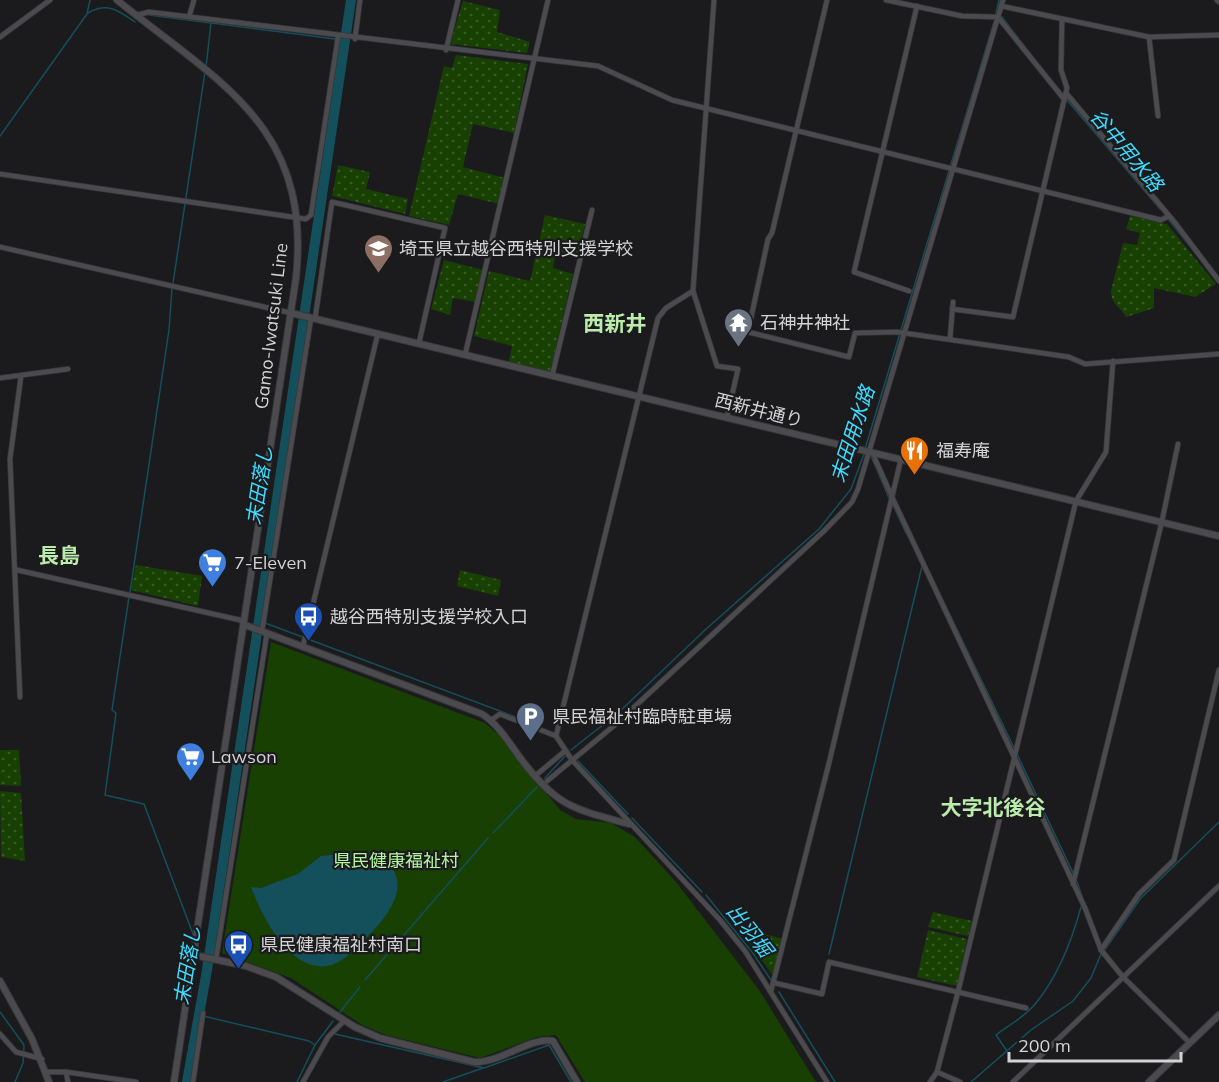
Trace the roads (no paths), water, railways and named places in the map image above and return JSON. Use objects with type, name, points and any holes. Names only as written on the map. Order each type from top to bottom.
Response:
[{"type":"street","points":[[0,37],[50,0]]},
{"type":"street","name":"Gamo-Iwatsuki Line","points":[[117,0],[208,69],[252,113],[277,152],[289,184],[297,219],[298,253],[291,314],[174,1082]]},
{"type":"street","points":[[189,17],[194,0]]},
{"type":"street","points":[[355,39],[360,0]]},
{"type":"street","points":[[446,50],[458,0]]},
{"type":"street","points":[[465,355],[548,0]]},
{"type":"street","points":[[714,0],[693,291],[717,366],[738,369],[727,417]]},
{"type":"street","points":[[827,0],[772,233],[768,239],[748,332],[849,357],[855,333],[906,333],[1069,357],[1084,364],[1219,354]]},
{"type":"street","points":[[886,0],[962,16],[998,17],[1169,216],[1219,281]]},
{"type":"street","points":[[547,781],[616,724],[825,530],[852,502],[872,452],[1003,0]]},
{"type":"street","points":[[909,291],[854,272],[917,6]]},
{"type":"street","points":[[1001,6],[1149,37],[1219,35]]},
{"type":"street","points":[[137,15],[149,12],[446,50],[598,66],[672,100],[1161,220],[1169,216]]},
{"type":"street","points":[[952,309],[1012,316],[1067,88],[1061,70],[1062,20]]},
{"type":"street","points":[[0,174],[306,219],[311,214],[338,37]]},
{"type":"street","points":[[1149,37],[1158,116]]},
{"type":"street","points":[[216,959],[332,202],[445,228],[419,343]]},
{"type":"street","points":[[552,376],[592,210]]},
{"type":"street","points":[[0,247],[291,314]]},
{"type":"street","points":[[556,736],[658,318],[666,308],[693,291]]},
{"type":"street","points":[[950,339],[953,302]]},
{"type":"street","name":"西新井通り","points":[[291,314],[1219,536]]},
{"type":"street","points":[[303,646],[378,333]]},
{"type":"street","points":[[930,1082],[937,1072],[958,992],[1076,501],[1106,452],[1113,361]]},
{"type":"street","points":[[0,378],[68,369]]},
{"type":"street","points":[[20,698],[10,459],[21,376]]},
{"type":"street","points":[[1073,884],[1162,521],[1178,444]]},
{"type":"street","points":[[872,452],[1073,884],[1101,950],[1123,977],[1190,1043]]},
{"type":"street","points":[[771,991],[775,983],[901,459]]},
{"type":"street","points":[[16,570],[240,620],[245,625],[471,710],[491,720],[535,776],[567,806],[629,824]]},
{"type":"street","points":[[1101,950],[1139,894],[1174,860],[1219,670]]},
{"type":"street","points":[[491,720],[500,714],[556,736],[572,760],[720,920],[745,951],[827,1082]]},
{"type":"street","points":[[535,776],[565,751]]},
{"type":"street","points":[[1013,1082],[1219,886]]},
{"type":"street","points":[[194,955],[246,966],[276,977],[344,1021],[380,1038],[474,1062],[488,1062],[543,1041],[553,1041],[577,1082]]},
{"type":"street","points":[[775,983],[822,994],[829,962],[1026,1008]]},
{"type":"street","points":[[0,981],[42,1059],[49,1082]]},
{"type":"street","points":[[193,1082],[203,1013]]},
{"type":"street","points":[[1149,1082],[1219,1015]]},
{"type":"street","points":[[303,1082],[322,1046],[344,1021]]},
{"type":"street","points":[[0,1034],[16,1052],[42,1059]]},
{"type":"street","points":[[47,1072],[66,1072],[136,1082]]},
{"type":"street","points":[[66,1072],[68,1082]]},
{"type":"street","points":[[937,1072],[960,1082]]},
{"type":"water","points":[[362,852],[388,860],[394,871],[397,878],[397,891],[389,910],[367,937],[338,962],[326,966],[313,965],[300,960],[278,939],[269,926],[251,887],[261,888],[298,874],[321,856]]},
{"type":"waterway","points":[[0,136],[87,14],[90,0]]},
{"type":"waterway","name":"末田落し","points":[[187,1082],[207,970],[351,0]]},
{"type":"waterway","name":"末田用水路","points":[[996,13],[999,0]]},
{"type":"waterway","points":[[88,13],[107,8],[135,22]]},
{"type":"waterway","points":[[149,15],[335,39]]},
{"type":"waterway","name":"谷中用水路","points":[[1002,17],[1038,64]]},
{"type":"waterway","name":"末田用水路","points":[[865,449],[994,22]]},
{"type":"waterway","points":[[206,67],[211,23]]},
{"type":"waterway","points":[[173,283],[205,72]]},
{"type":"waterway","name":"谷中用水路","points":[[1067,100],[1160,209]]},
{"type":"waterway","name":"谷中用水路","points":[[1169,220],[1204,264]]},
{"type":"waterway","points":[[130,592],[169,330],[172,288]]},
{"type":"waterway","name":"末田用水路","points":[[571,750],[618,713],[705,630],[819,529],[851,489],[864,454]]},
{"type":"waterway","points":[[871,456],[889,498]]},
{"type":"waterway","points":[[893,505],[906,533]]},
{"type":"waterway","points":[[829,954],[922,566]]},
{"type":"waterway","points":[[939,592],[1015,750]]},
{"type":"waterway","points":[[129,597],[112,710],[116,713],[105,795],[144,804],[193,934]]},
{"type":"waterway","points":[[257,620],[516,717]]},
{"type":"waterway","points":[[1017,754],[1074,875]]},
{"type":"waterway","points":[[545,778],[565,756]]},
{"type":"waterway","name":"出羽堀","points":[[578,761],[628,814]]},
{"type":"waterway","points":[[493,833],[537,787]]},
{"type":"waterway","name":"出羽堀","points":[[632,818],[702,892]]},
{"type":"waterway","points":[[1104,951],[1140,899],[1219,822]]},
{"type":"waterway","points":[[365,980],[488,838]]},
{"type":"waterway","points":[[1076,879],[1083,899]]},
{"type":"waterway","name":"出羽堀","points":[[706,895],[752,952],[771,980]]},
{"type":"waterway","points":[[1007,1051],[996,1035],[1027,1012],[1044,992],[1063,957],[1081,907]]},
{"type":"waterway","points":[[197,944],[201,954]]},
{"type":"waterway","points":[[971,1082],[1031,1030],[1073,1001],[1091,978],[1101,954]]},
{"type":"waterway","name":"末田落し","points":[[202,958],[207,970]]},
{"type":"waterway","points":[[340,1012],[360,987]]},
{"type":"waterway","name":"出羽堀","points":[[779,992],[835,1082]]},
{"type":"waterway","points":[[0,1012],[24,1045],[23,1063],[15,1082]]},
{"type":"waterway","points":[[199,1015],[309,1041],[315,1045]]},
{"type":"waterway","points":[[297,1082],[315,1045],[333,1021]]},
{"type":"waterway","points":[[335,1034],[484,1068],[549,1045],[571,1082]]},
{"type":"waterway","points":[[443,1082],[483,1068]]},
{"type":"place","name":"埼玉県立越谷西特別支援学校","points":[[378,274]]},
{"type":"place","name":"石神井神社","points":[[739,348]]},
{"type":"place","name":"福寿庵","points":[[915,476]]},
{"type":"place","name":"7-Eleven","points":[[213,588]]},
{"type":"place","name":"越谷西特別支援学校入口","points":[[309,642]]},
{"type":"place","name":"県民福祉村臨時駐車場","points":[[531,742]]},
{"type":"place","name":"Lawson","points":[[190,782]]},
{"type":"place","name":"県民健康福祉村南口","points":[[239,970]]},
{"type":"district","name":"西新井","points":[[615,323]]},
{"type":"district","name":"長島","points":[[59,555]]},
{"type":"district","name":"大字北後谷","points":[[993,807]]},
{"type":"park label","name":"県民健康福祉村","points":[[396,860]]}]
